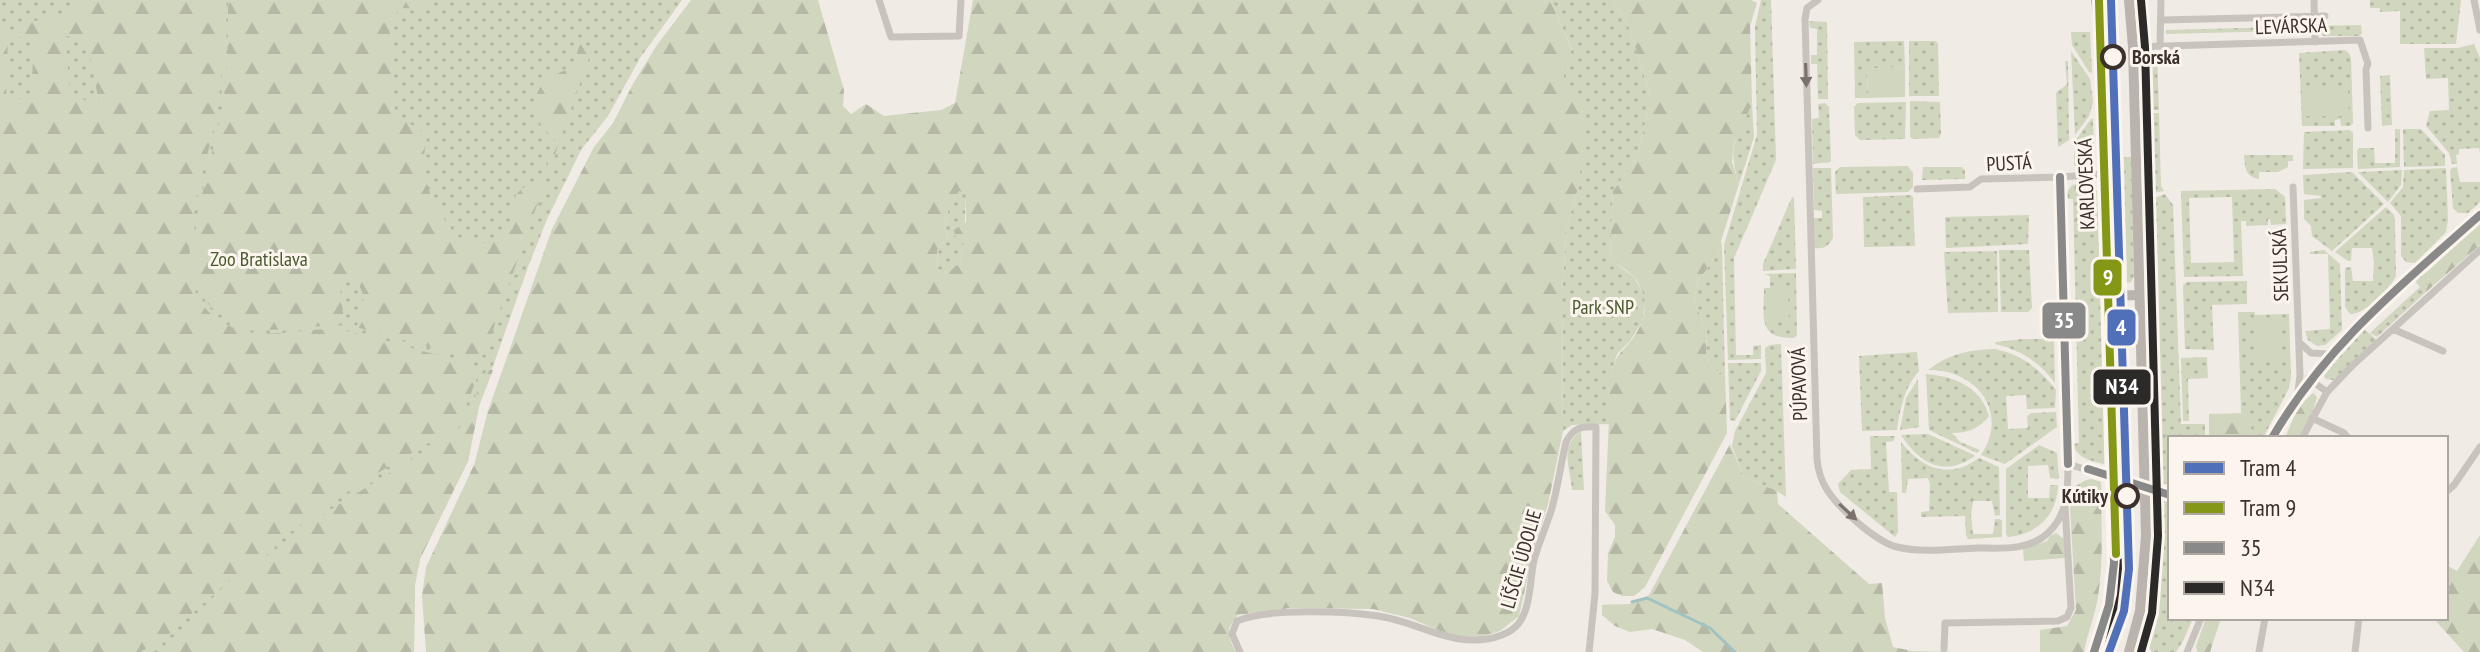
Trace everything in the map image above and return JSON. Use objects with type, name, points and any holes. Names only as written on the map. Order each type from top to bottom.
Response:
[{"type":"main road","name":"KARLOVESKÁ","points":[[2094,652],[2109,605],[2114,563],[2100,30],[2096,0]]},
{"type":"main road","points":[[2129,0],[2133,47],[2146,559],[2140,611],[2129,652]]},
{"type":"main road","points":[[2107,296],[2139,295]]},
{"type":"street","points":[[879,0],[891,37],[959,36],[961,0]]},
{"type":"street","name":"PÚPAVOVÁ","points":[[1816,0],[1807,8],[1805,19],[1816,444],[1823,482],[1845,510],[1878,538],[1894,547],[1917,550],[2019,547],[2049,532]]},
{"type":"street","points":[[2160,46],[2161,0]]},
{"type":"street","points":[[2314,0],[2315,42]]},
{"type":"street","points":[[2474,0],[2480,30]]},
{"type":"street","name":"LEVÁRSKA","points":[[2162,20],[2325,16]]},
{"type":"street","name":"LEVÁRSKA","points":[[2133,47],[2360,40],[2368,64],[2368,128]]},
{"type":"street","name":"PUSTÁ","points":[[1917,189],[1970,187],[1981,179],[2104,174]]},
{"type":"street","points":[[1944,649],[1945,623],[2058,621],[2065,619],[2071,608],[2065,506],[2068,464],[2060,177]]},
{"type":"street","name":"SEKULSKÁ","points":[[2293,187],[2298,393]]},
{"type":"street","points":[[2273,436],[2308,378],[2329,354],[2480,215]]},
{"type":"street","points":[[2303,436],[2327,392],[2480,250]]},
{"type":"street","points":[[2393,329],[2443,351]]},
{"type":"street","points":[[2299,342],[2311,353],[2329,354]]},
{"type":"street","points":[[2308,378],[2327,392]]},
{"type":"street","points":[[2312,418],[2346,436]]},
{"type":"street","name":"LÍŠČIE ÚDOLIE","points":[[1240,652],[1232,634],[1237,621],[1291,613],[1381,616],[1461,641],[1485,640],[1507,633],[1520,621],[1526,608],[1534,560],[1555,495],[1566,442],[1571,433],[1585,426],[1596,427],[1595,594],[1589,652]]},
{"type":"street","points":[[2448,490],[2480,447]]},
{"type":"street","points":[[2068,464],[2168,494]]},
{"type":"street","points":[[2049,532],[2065,506]]},
{"type":"street","points":[[2049,532],[2060,530],[2067,538]]},
{"type":"street","points":[[2187,652],[2200,620]]},
{"type":"street","points":[[2259,652],[2265,620]]},
{"type":"street","points":[[2355,652],[2359,620]]},
{"type":"green space","name":"Zoo Bratislava","points":[[0,0],[682,0],[640,58],[608,116],[581,150],[548,217],[479,406],[468,461],[420,559],[415,584],[414,652],[0,652]]},
{"type":"green space","points":[[83,0],[223,0],[218,107],[194,209],[190,241],[190,271],[198,297],[215,318],[256,333],[346,331],[466,362],[479,373],[463,414],[454,428],[359,484],[279,540],[155,646],[138,652],[0,652],[0,26],[8,37],[6,98],[31,99],[34,39],[17,37],[18,25],[64,14]],"holes":[[[65,36],[87,39],[100,108],[70,92]]]},
{"type":"green space","points":[[228,0],[429,0],[429,9],[401,8],[389,22],[395,114],[427,135],[422,169],[434,205],[457,237],[486,243],[513,229],[516,195],[544,177],[555,140],[542,127],[532,106],[546,80],[573,67],[580,43],[589,58],[484,355],[469,358],[356,327],[362,313],[362,291],[359,285],[345,279],[340,286],[344,322],[337,325],[275,330],[250,328],[225,318],[206,301],[195,279],[194,243],[223,102]]},
{"type":"green space","points":[[691,0],[818,0],[844,90],[843,106],[851,114],[866,104],[884,116],[941,110],[955,103],[973,0],[1550,0],[1572,50],[1562,67],[1566,86],[1587,107],[1579,185],[1567,226],[1562,291],[1563,431],[1519,616],[1500,631],[1481,637],[1452,636],[1410,618],[1373,609],[1290,608],[1238,615],[1229,633],[1236,652],[426,652],[422,596],[426,567],[474,465],[488,411],[552,229],[594,147],[613,123],[657,45]],"holes":[[[959,191],[966,194],[966,222],[954,230],[956,239],[964,242],[960,263],[946,274],[938,269],[937,250],[948,237],[946,219],[952,202]]]},
{"type":"green space","name":"Park SNP","points":[[1550,0],[1613,0],[1628,24],[1651,98],[1637,158],[1613,191],[1610,259],[1634,277],[1646,298],[1642,322],[1617,354],[1611,373],[1610,424],[1572,425],[1563,431],[1562,291],[1567,226],[1579,185],[1562,67],[1572,49]]},
{"type":"green space","points":[[1613,0],[1751,0],[1757,3],[1750,26],[1752,104],[1734,143],[1732,162],[1739,184],[1721,241],[1722,247],[1697,283],[1694,301],[1707,332],[1706,358],[1714,370],[1725,375],[1727,433],[1645,587],[1634,596],[1613,592],[1607,581],[1608,553],[1615,537],[1615,525],[1605,511],[1611,373],[1618,356],[1640,327],[1645,302],[1635,278],[1610,259],[1613,191],[1637,158],[1651,98],[1628,24]]},
{"type":"green space","points":[[1761,0],[1771,0],[1776,160],[1734,258],[1736,355],[1753,355],[1753,346],[1761,345],[1761,359],[1728,360],[1724,245],[1757,135],[1755,27]]},
{"type":"green space","points":[[2370,0],[2461,0],[2456,44],[2400,44],[2400,11],[2380,12],[2380,8],[2370,8]]},
{"type":"green space","points":[[1809,21],[1827,22],[1828,99],[1818,99],[1817,64],[1811,64],[1811,55],[1817,55],[1817,29],[1810,28]]},
{"type":"green space","points":[[2361,25],[2362,33],[2359,36],[2324,36],[2320,34],[2318,26]]},
{"type":"green space","points":[[2281,27],[2282,31],[2166,34],[2166,30]]},
{"type":"green space","points":[[2071,32],[2090,32],[2092,73],[2072,45]]},
{"type":"green space","points":[[1904,41],[1905,67],[1867,69],[1868,98],[1855,98],[1854,42]]},
{"type":"green space","points":[[1909,41],[1938,43],[1939,96],[1909,96]]},
{"type":"green space","points":[[2474,44],[2480,58],[2480,154],[2479,148],[2459,149],[2457,164],[2452,164],[2449,153],[2426,126],[2430,111],[2449,110],[2448,78],[2426,79],[2424,48],[2458,48]]},
{"type":"green space","points":[[2345,50],[2351,59],[2353,123],[2341,126],[2340,119],[2335,120],[2335,126],[2302,126],[2299,53]]},
{"type":"green space","points":[[2071,51],[2090,79],[2093,102],[2089,116],[2075,135]]},
{"type":"green space","points":[[2157,56],[2159,110],[2145,110],[2143,84]]},
{"type":"green space","points":[[2065,61],[2068,61],[2069,140],[2058,147],[2056,93],[2067,84]]},
{"type":"green space","points":[[1905,67],[1905,97],[1868,98],[1867,69]]},
{"type":"green space","points":[[2390,75],[2392,125],[2382,126],[2380,76]]},
{"type":"green space","points":[[2348,89],[2349,116],[2305,116],[2304,90]]},
{"type":"green space","points":[[1910,101],[1940,102],[1939,138],[1910,137]]},
{"type":"green space","points":[[1906,102],[1905,139],[1860,140],[1855,135],[1854,107],[1858,103]]},
{"type":"green space","points":[[1825,103],[1829,107],[1831,162],[1813,164],[1812,119],[1819,118],[1818,104]]},
{"type":"green space","points":[[1752,104],[1754,137],[1739,184],[1734,161],[1735,142]]},
{"type":"green space","points":[[2148,113],[2159,113],[2161,186],[2164,191],[2147,194],[2144,129],[2148,129]]},
{"type":"green space","points":[[2091,119],[2094,155],[2084,164],[2074,166],[2075,141]]},
{"type":"green space","points":[[2395,129],[2400,129],[2400,167],[2358,169],[2359,148],[2374,148],[2375,163],[2395,163]]},
{"type":"green space","points":[[2403,129],[2421,129],[2445,155],[2445,166],[2404,167]]},
{"type":"green space","points":[[2350,130],[2353,133],[2353,168],[2303,169],[2304,132]]},
{"type":"green space","points":[[2244,155],[2293,155],[2293,161],[2288,161],[2288,167],[2278,172],[2259,172],[2259,179],[2248,174]]},
{"type":"green space","points":[[2124,157],[2131,157],[2134,276],[2127,283]]},
{"type":"green space","points":[[1908,166],[1913,173],[1913,187],[1908,192],[1836,194],[1835,172],[1840,167]]},
{"type":"green space","points":[[1923,167],[1962,167],[1965,179],[1922,180]]},
{"type":"green space","points":[[2457,167],[2460,182],[2480,182],[2480,202],[2468,213],[2458,213],[2453,208],[2450,171]]},
{"type":"green space","points":[[1813,168],[1831,168],[1833,238],[1820,248],[1814,248],[1814,218],[1822,218],[1822,211],[1814,210]]},
{"type":"green space","points":[[2446,168],[2446,232],[2415,263],[2406,262],[2401,256],[2401,216],[2390,203],[2403,187],[2404,170]]},
{"type":"green space","points":[[2402,170],[2401,185],[2388,202],[2358,172]]},
{"type":"green space","points":[[2352,172],[2384,204],[2332,251],[2312,236],[2311,226],[2304,219],[2304,200],[2321,196],[2304,194],[2303,175]]},
{"type":"green space","points":[[2089,181],[2097,191],[2107,465],[2082,456],[2073,444],[2079,443],[2073,199],[2063,199],[2064,192],[2072,185]]},
{"type":"green space","points":[[2275,189],[2285,197],[2286,224],[2271,225],[2268,219],[2268,225],[2246,226],[2246,221],[2241,221],[2243,276],[2184,277],[2181,191]],"holes":[[[2232,197],[2234,262],[2191,263],[2189,198]]]},
{"type":"green space","points":[[958,191],[966,194],[964,242],[960,264],[946,274],[938,269],[937,250],[948,237],[946,219]]},
{"type":"green space","points":[[2165,194],[2173,205],[2181,424],[2205,424],[2205,436],[2168,436],[2168,484],[2158,482],[2158,499],[2168,502],[2168,620],[2192,620],[2176,652],[2152,652],[2146,642],[2147,624],[2143,622],[2149,584],[2151,534],[2141,197]]},
{"type":"green space","points":[[1911,195],[1915,246],[1864,247],[1863,197]]},
{"type":"green space","points":[[1792,197],[1796,269],[1763,271],[1763,264]]},
{"type":"green space","points":[[2386,207],[2394,215],[2395,221],[2396,276],[2376,300],[2363,310],[2350,314],[2345,307],[2345,268],[2351,267],[2353,281],[2373,281],[2372,248],[2352,248],[2351,261],[2335,252]]},
{"type":"green space","points":[[2029,215],[2028,244],[1946,248],[1945,217]]},
{"type":"green space","points":[[2480,222],[2480,245],[2426,292],[2429,270]]},
{"type":"green space","points":[[1722,247],[1725,375],[1714,370],[1706,358],[1707,332],[1694,301],[1697,283]]},
{"type":"green space","points":[[1999,250],[2029,250],[2032,308],[2028,312],[2001,312]]},
{"type":"green space","points":[[2324,250],[2340,264],[2342,330],[2325,345],[2317,346],[2308,340],[2305,331],[2330,329],[2328,254],[2310,252]]},
{"type":"green space","points":[[1997,251],[1998,312],[1948,313],[1944,252]]},
{"type":"green space","points":[[2429,270],[2426,292],[2377,337],[2370,333],[2420,287],[2414,280]]},
{"type":"green space","points":[[1796,273],[1797,335],[1794,338],[1774,335],[1765,324],[1764,288],[1770,288],[1770,276],[1764,274]]},
{"type":"green space","points":[[2247,281],[2247,304],[2212,305],[2214,350],[2185,349],[2183,285],[2187,282]]},
{"type":"green space","points":[[1769,288],[1788,288],[1789,322],[1770,322]]},
{"type":"green space","points":[[2119,307],[2124,464],[2118,464],[2113,313]]},
{"type":"green space","points":[[2238,312],[2289,314],[2289,388],[2264,436],[2254,436],[2245,414],[2241,413]]},
{"type":"green space","points":[[2278,321],[2279,359],[2258,360],[2257,322]]},
{"type":"green space","points":[[2363,328],[2377,340],[2334,380],[2326,379],[2321,373],[2322,369]]},
{"type":"green space","points":[[2023,339],[2054,339],[2055,383],[2029,358],[1995,344]]},
{"type":"green space","points":[[1781,344],[1786,497],[1744,477],[1732,446],[1735,431],[1766,373],[1765,348]]},
{"type":"green space","points":[[1994,349],[2029,364],[2056,390],[2055,408],[2027,409],[2026,395],[2006,396],[2008,429],[2028,428],[2027,416],[2031,413],[2056,412],[2057,427],[2005,464],[1981,455],[1992,423],[1990,409],[1974,385],[1961,377],[1928,370],[1959,354]]},
{"type":"green space","points":[[1917,352],[1919,371],[1906,392],[1897,430],[1862,431],[1859,356]]},
{"type":"green space","points":[[2207,357],[2208,378],[2188,379],[2189,421],[2183,421],[2181,358]]},
{"type":"green space","points":[[1728,363],[1761,363],[1761,371],[1735,421],[1730,420]]},
{"type":"green space","points":[[493,370],[479,406],[468,461],[420,559],[415,584],[414,652],[157,652],[262,559],[330,510],[457,431],[467,417],[485,373]]},
{"type":"green space","points":[[1926,374],[1947,377],[1965,385],[1980,397],[1989,416],[1972,429],[1952,433],[1960,442],[1980,450],[1977,453],[1929,430]]},
{"type":"green space","points":[[1918,379],[1919,427],[1900,430],[1906,398]]},
{"type":"green space","points":[[2313,393],[2317,397],[2299,436],[2286,436],[2298,407]]},
{"type":"green space","points":[[2245,413],[2254,436],[2209,436],[2209,414]]},
{"type":"green space","points":[[1581,431],[1584,490],[1572,490],[1568,450]]},
{"type":"green space","points":[[1928,434],[1975,456],[1953,466],[1933,464],[1916,453],[1901,435]]},
{"type":"green space","points":[[1870,436],[1895,436],[1894,441],[1886,442],[1889,492],[1897,492],[1898,532],[1895,537],[1840,492],[1838,484],[1851,470],[1871,469]]},
{"type":"green space","points":[[1901,442],[1918,459],[1937,468],[1957,469],[1979,458],[1999,467],[2000,515],[1995,516],[1992,501],[1973,501],[1971,515],[1973,534],[1993,534],[1995,519],[2000,519],[2002,537],[1968,539],[1965,516],[1921,517],[1921,512],[1929,511],[1930,484],[1928,478],[1908,479],[1906,493],[1902,493]]},
{"type":"green space","points":[[1730,444],[1744,477],[1777,491],[1778,504],[1869,584],[1882,583],[1885,618],[1893,647],[1952,652],[1703,652],[1685,640],[1652,629],[1630,632],[1615,626],[1602,615],[1602,605],[1632,603],[1649,595]]},
{"type":"green space","points":[[2039,445],[2057,453],[2059,479],[2050,478],[2048,465],[2028,466],[2028,498],[2049,498],[2050,485],[2058,485],[2054,505],[2037,527],[2008,537],[2006,469]]},
{"type":"green space","points":[[2092,479],[2101,482],[2101,568],[2097,604],[2084,652],[2040,652],[2040,630],[2067,626],[2076,610],[2070,509],[2076,486]]},
{"type":"green space","points":[[2056,533],[2064,539],[2065,558],[2024,561],[2023,549],[2047,541]]},
{"type":"green space","points":[[2480,535],[2480,652],[2464,652],[2435,620],[2448,620],[2448,566],[2457,571]]},
{"type":"green space","points":[[2205,620],[2220,620],[2210,652],[2197,652],[2196,646]]},
{"type":"waterway","points":[[1632,602],[1647,598],[1710,628],[1735,652]]},
{"type":"tram line","name":"4","points":[[2109,652],[2124,611],[2129,569],[2111,0]]},
{"type":"tram line","name":"9","points":[[2099,1],[2116,554]]},
{"type":"transit line","name":"N34","points":[[2107,652],[2121,595],[2126,532],[2112,30],[2108,0]]},
{"type":"transit line","name":"N34","points":[[2141,0],[2145,47],[2158,536],[2152,613],[2141,652]]},
{"type":"transit line","name":"35","points":[[2094,652],[2109,605],[2114,563],[2104,174]]},
{"type":"transit line","name":"35","points":[[2060,177],[2068,464]]},
{"type":"transit line","name":"35","points":[[2273,436],[2316,373],[2341,345],[2394,292],[2480,215]]},
{"type":"transit line","name":"35","points":[[2088,469],[2168,494]]},
{"type":"place","name":"Borská","points":[[2113,57]]},
{"type":"place","name":"Kútiky","points":[[2127,496]]}]
